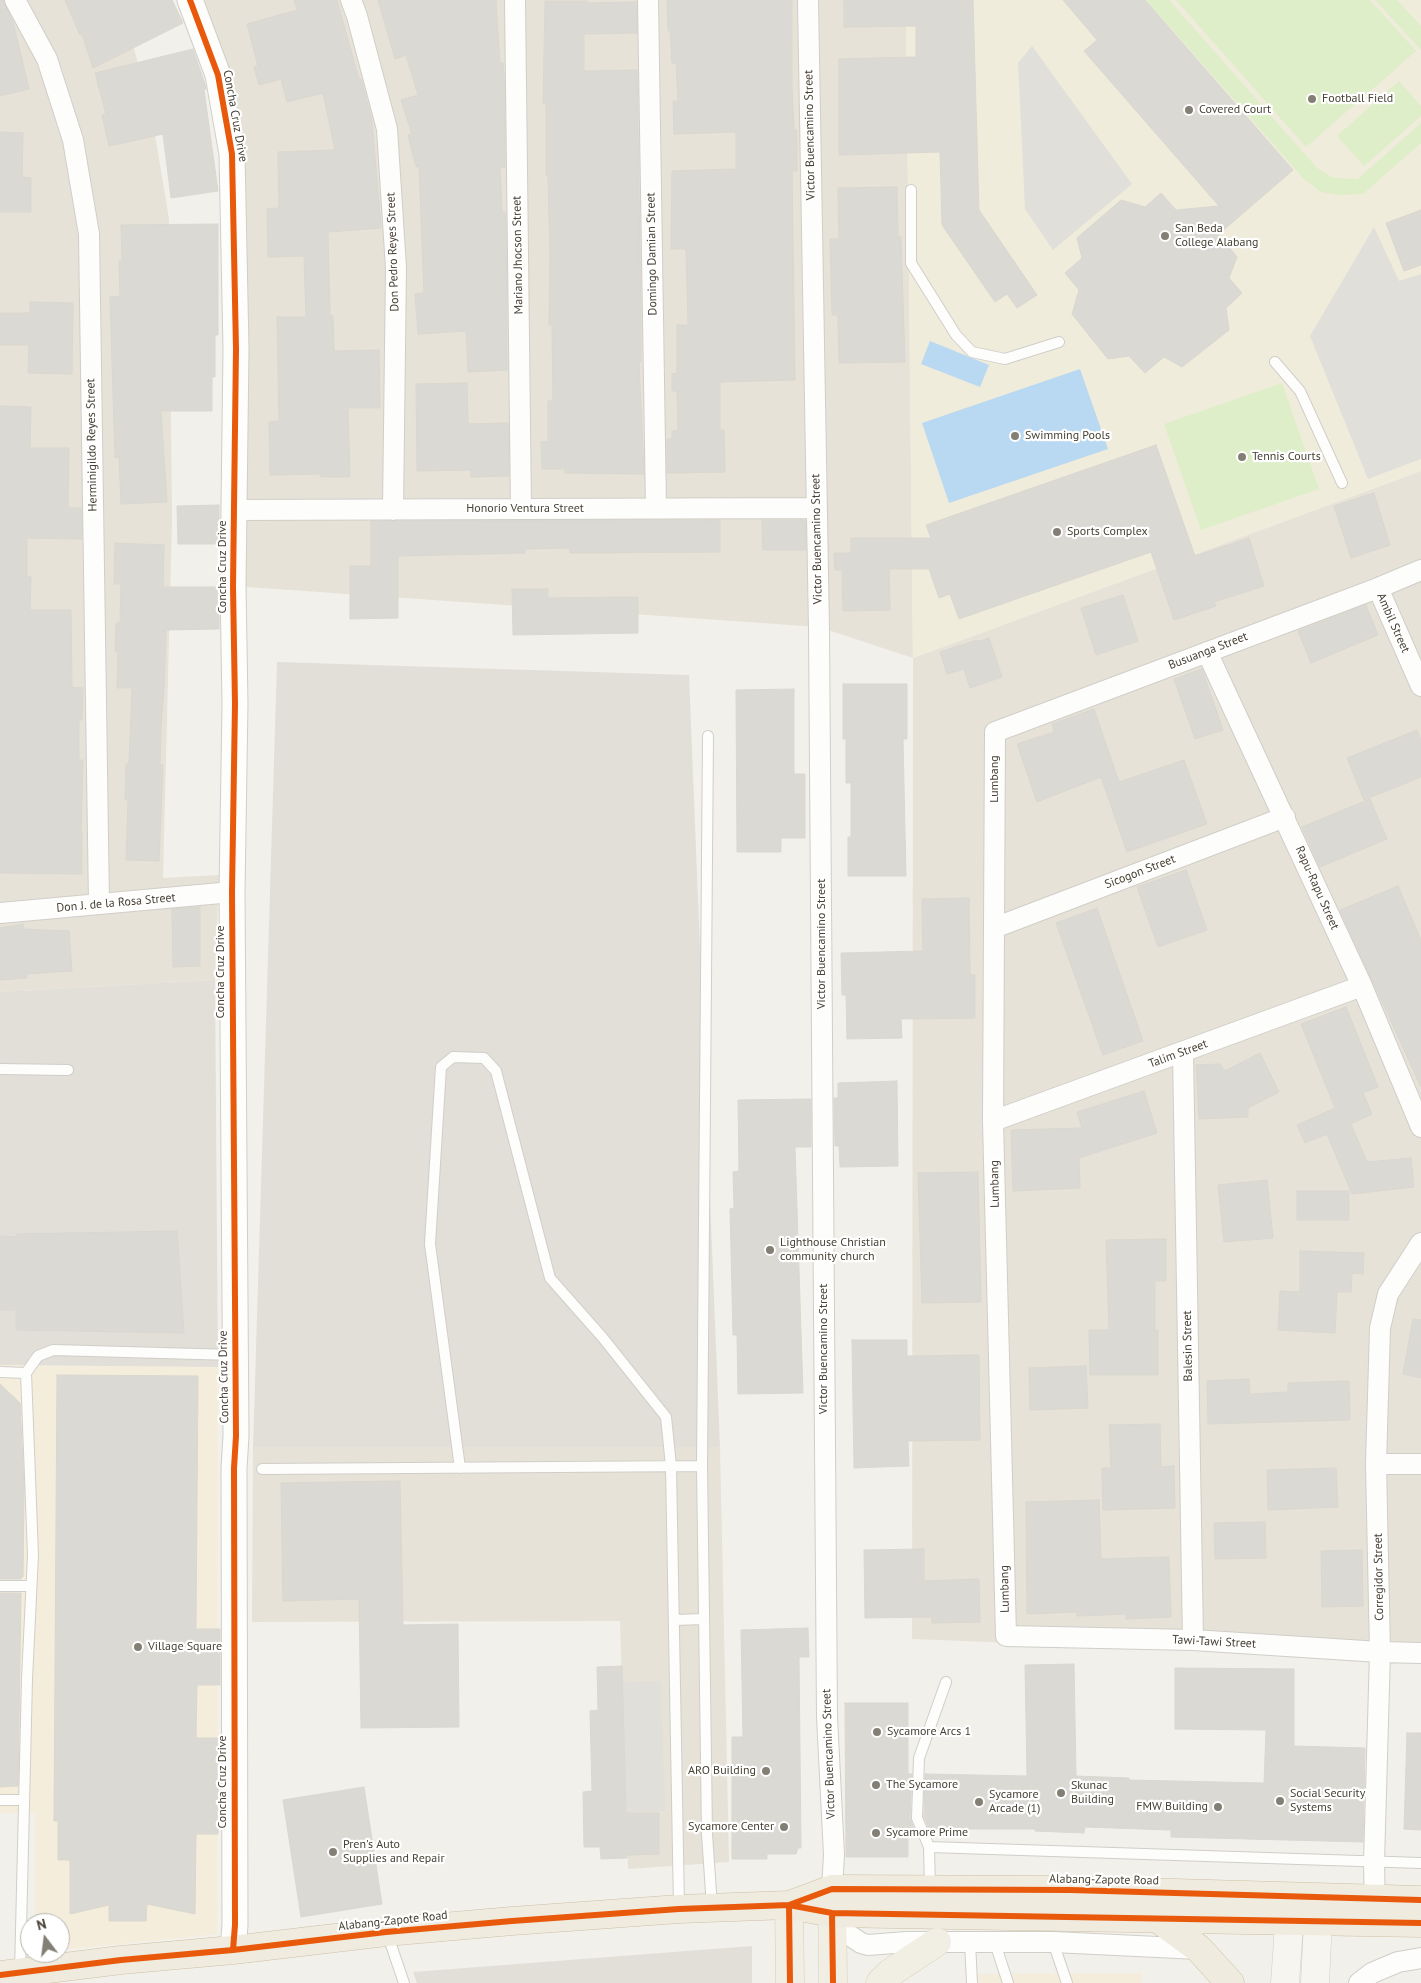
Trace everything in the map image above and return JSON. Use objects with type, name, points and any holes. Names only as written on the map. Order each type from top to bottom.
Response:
[{"type":"highway","name":"Alabang-Zapote Road","points":[[27,1975],[121,1960],[233,1950],[386,1932],[512,1921],[789,1905],[930,1890],[1070,1890],[1290,1908],[1375,1911],[1421,1923]]},
{"type":"highway","name":"Alabang-Zapote Road","points":[[1375,1911],[1421,1900]]},
{"type":"highway","name":"Alabang-Zapote Road","points":[[832,1901],[1157,1918],[1290,1908]]},
{"type":"highway","points":[[1157,1918],[1199,1949],[1230,1983]]},
{"type":"main road","points":[[832,1901],[833,1983]]},
{"type":"main road","points":[[789,1905],[790,1983]]},
{"type":"main road","points":[[1285,1983],[1290,1908]]},
{"type":"main road","points":[[1315,1983],[1319,1909]]},
{"type":"main road","points":[[880,1983],[890,1973],[937,1942]]},
{"type":"street","name":"Herminigildo Reyes Street","points":[[15,0],[46,59],[74,140],[89,234],[99,904]]},
{"type":"street","name":"Concha Cruz Drive","points":[[190,0],[218,75],[232,154],[236,349],[234,510],[235,704],[232,892],[236,1436],[234,1468],[233,1950]]},
{"type":"street","name":"Don Pedro Reyes Street","points":[[351,0],[358,16],[388,129],[396,268],[393,510]]},
{"type":"street","name":"Mariano Jhocson Street","points":[[515,0],[521,509]]},
{"type":"street","name":"Domingo Damian Street","points":[[648,0],[656,508]]},
{"type":"street","name":"Victor Buencamino Street","points":[[808,0],[820,644],[827,1707],[834,1855],[832,1901]]},
{"type":"street","name":"Honorio Ventura Street","points":[[234,510],[816,508]]},
{"type":"street","name":"Busuanga Street","points":[[995,732],[1378,588],[1421,570]]},
{"type":"street","name":"Ambil Street","points":[[1378,588],[1421,686]]},
{"type":"street","name":"Rapu-Rapu Street","points":[[1207,652],[1362,986],[1421,1127]]},
{"type":"street","name":"Lumbang","points":[[995,732],[993,1121],[1006,1636]]},
{"type":"street","name":"Sicogon Street","points":[[994,928],[1285,817]]},
{"type":"street","name":"Don J. de la Rosa Street","points":[[0,913],[232,892]]},
{"type":"street","name":"Talim Street","points":[[993,1121],[1362,986]]},
{"type":"street","name":"Balesin Street","points":[[1183,1053],[1193,1640]]},
{"type":"street","name":"Corregidor Street","points":[[1375,1911],[1374,1862],[1380,1652],[1376,1464],[1380,1328],[1388,1294],[1421,1243]]},
{"type":"street","points":[[1376,1464],[1421,1464]]},
{"type":"street","name":"Tawi-Tawi Street","points":[[1006,1636],[1193,1640],[1421,1653]]},
{"type":"street","points":[[832,1901],[843,1931],[861,1943],[868,1944],[1053,1942],[1199,1949]]},
{"type":"street","points":[[1108,1946],[1128,1940],[1149,1926],[1157,1918]]},
{"type":"street","points":[[1360,1983],[1372,1973],[1398,1962],[1421,1958]]},
{"type":"lane","points":[[911,190],[911,263],[956,335],[972,352],[1005,359],[1059,342]]},
{"type":"lane","points":[[1275,362],[1300,391],[1342,483]]},
{"type":"lane","points":[[708,736],[702,1466],[707,1834],[712,1908]]},
{"type":"lane","points":[[460,1468],[430,1244],[441,1067],[453,1057],[484,1058],[496,1071],[550,1278],[603,1338],[666,1417],[672,1466],[679,1910]]},
{"type":"lane","points":[[0,1069],[68,1070]]},
{"type":"lane","points":[[27,1975],[24,1800],[30,1586],[26,1373],[38,1356],[53,1350],[234,1355]]},
{"type":"lane","points":[[0,1372],[26,1373]]},
{"type":"lane","points":[[262,1469],[702,1466]]},
{"type":"lane","points":[[0,1586],[30,1586]]},
{"type":"lane","points":[[675,1620],[704,1619]]},
{"type":"lane","points":[[930,1890],[928,1847],[917,1818],[919,1758],[946,1682]]},
{"type":"lane","points":[[0,1800],[24,1800]]},
{"type":"lane","points":[[928,1847],[1421,1862]]},
{"type":"lane","points":[[386,1932],[404,1983]]},
{"type":"lane","points":[[970,1942],[972,1983]]},
{"type":"lane","points":[[995,1942],[1008,1983]]},
{"type":"lane","points":[[1053,1942],[1067,1983]]},
{"type":"shaded area","points":[[0,0],[114,0],[128,27],[151,111],[169,219],[172,520],[163,878],[219,875],[215,980],[0,992]]},
{"type":"shaded area","points":[[184,0],[906,0],[913,658],[819,627],[233,586],[218,75]]},
{"type":"shaded area","name":"San Beda College Alabang","points":[[906,0],[1421,0],[1421,471],[913,658]]},
{"type":"shaded area","points":[[1032,46],[1132,184],[1053,250],[1025,209],[1018,63]]},
{"type":"shaded area","points":[[1374,227],[1399,281],[1421,274],[1421,459],[1368,479],[1310,336]]},
{"type":"shaded area","points":[[1421,471],[1421,1659],[912,1639],[913,658]]},
{"type":"shaded area","points":[[277,662],[689,675],[720,1447],[253,1447]]},
{"type":"shaded area","points":[[215,980],[218,1367],[0,1365],[0,992]]},
{"type":"shaded area","name":"Village Square","points":[[0,1365],[218,1367],[217,1934],[70,1949],[70,1913],[35,1913],[35,1813],[0,1813]]},
{"type":"shaded area","points":[[253,1447],[720,1447],[729,1862],[628,1869],[620,1621],[252,1622]]},
{"type":"shaded area","points":[[661,1681],[665,1811],[626,1812],[622,1682]]},
{"type":"shaded area","points":[[752,1946],[752,1983],[417,1983],[413,1972]]},
{"type":"shaded area","points":[[1142,1973],[1142,1983],[979,1983],[976,1974]]},
{"type":"green space","points":[[1146,0],[1169,0],[1317,168],[1333,178],[1358,179],[1421,123],[1421,143],[1363,194],[1339,195],[1321,192],[1304,179]]},
{"type":"green space","name":"Football Field","points":[[1176,0],[1370,0],[1416,51],[1306,147]]},
{"type":"green space","points":[[1375,0],[1397,0],[1421,26],[1421,50]]},
{"type":"green space","points":[[1399,81],[1421,106],[1421,116],[1364,166],[1337,136]]},
{"type":"green space","name":"Tennis Courts","points":[[1282,383],[1319,489],[1201,530],[1164,424]]},
{"type":"water","points":[[930,341],[989,365],[980,387],[921,364]]},
{"type":"water","name":"Swimming Pools","points":[[1080,369],[1108,449],[949,503],[922,423]]},
{"type":"building","points":[[0,0],[3,0],[13,22],[29,89],[0,96]]},
{"type":"building","points":[[65,0],[172,0],[183,23],[93,68],[82,34],[80,35]]},
{"type":"building","points":[[294,0],[337,0],[372,120],[381,228],[328,232],[330,316],[333,316],[334,351],[379,350],[380,408],[348,408],[350,477],[321,477],[321,474],[270,475],[269,422],[279,421],[277,317],[306,317],[304,256],[268,257],[267,209],[279,208],[278,152],[335,150],[323,93],[287,102],[281,79],[259,85],[254,67],[258,66],[247,24],[297,10]]},
{"type":"building","points":[[378,0],[496,0],[500,63],[503,63],[504,75],[505,167],[500,168],[502,212],[505,212],[506,228],[507,370],[468,372],[466,331],[418,334],[415,294],[424,293],[419,166],[416,167],[408,135],[412,134],[401,100],[418,95],[406,55],[395,59]]},
{"type":"building","points":[[667,0],[792,0],[792,88],[794,130],[797,130],[797,171],[792,171],[795,380],[720,382],[720,430],[724,430],[725,472],[667,473],[667,439],[672,439],[672,431],[678,430],[677,391],[672,391],[672,374],[677,373],[677,325],[688,325],[686,249],[671,249],[672,171],[736,169],[736,132],[674,134],[673,101],[678,101],[676,63],[672,63],[670,31],[668,31]]},
{"type":"building","points":[[844,0],[973,0],[979,210],[1037,295],[1017,308],[1007,294],[995,302],[942,225],[940,152],[839,155],[839,59],[916,57],[916,26],[844,27]]},
{"type":"building","points":[[1063,0],[1145,0],[1293,170],[1219,234],[1237,257],[1229,278],[1242,293],[1226,308],[1229,330],[1182,367],[1164,357],[1145,373],[1129,356],[1108,359],[1072,314],[1079,290],[1065,273],[1082,258],[1077,238],[1121,200],[1145,207],[1161,193],[1176,210],[1219,206],[1084,51],[1097,40]]},
{"type":"building","points":[[545,1],[587,1],[587,3],[636,2],[637,33],[584,34],[584,71],[637,70],[641,323],[641,362],[639,362],[644,474],[565,473],[565,469],[542,469],[541,442],[548,441],[548,401],[553,401],[552,325],[549,325],[550,254],[548,176],[546,176],[546,104],[543,104]]},
{"type":"building","points":[[193,49],[206,89],[204,90],[218,191],[171,198],[163,134],[109,146],[102,115],[106,114],[95,73]]},
{"type":"building","points":[[0,132],[23,133],[22,177],[31,178],[31,212],[0,212]]},
{"type":"building","points":[[897,187],[898,237],[901,237],[905,362],[839,363],[838,315],[832,315],[830,239],[839,239],[838,188]]},
{"type":"building","points":[[1421,210],[1421,265],[1404,271],[1386,223]]},
{"type":"building","points":[[218,224],[218,335],[215,335],[215,377],[212,377],[212,411],[161,411],[167,502],[121,504],[119,457],[115,458],[110,297],[120,296],[121,225]]},
{"type":"building","points":[[30,302],[73,303],[72,374],[28,373],[29,345],[0,345],[0,313],[30,313]]},
{"type":"building","points":[[467,383],[468,424],[508,423],[509,476],[471,477],[471,470],[417,471],[416,384]]},
{"type":"building","points":[[0,406],[31,407],[30,448],[69,448],[68,508],[81,508],[82,539],[27,538],[27,577],[31,577],[30,610],[71,610],[72,687],[83,688],[82,720],[79,720],[79,760],[83,760],[82,874],[0,873]]},
{"type":"building","name":"Sports Complex","points":[[1156,445],[1195,556],[1249,538],[1264,586],[1214,602],[1216,606],[1174,620],[1151,552],[959,619],[950,594],[939,598],[929,569],[889,569],[890,610],[843,611],[842,570],[835,570],[834,553],[851,553],[851,538],[931,538],[926,525]]},
{"type":"building","points":[[1374,493],[1390,545],[1351,558],[1334,506]]},
{"type":"building","points":[[219,505],[219,544],[178,544],[177,506]]},
{"type":"building","points":[[720,520],[720,552],[570,553],[570,548],[525,549],[525,553],[398,556],[398,618],[350,619],[350,566],[371,566],[371,521]]},
{"type":"building","points":[[762,520],[805,520],[806,550],[763,550]]},
{"type":"building","points":[[115,543],[164,545],[163,587],[219,587],[219,629],[166,630],[161,726],[160,765],[163,765],[159,861],[126,860],[128,800],[125,800],[126,764],[129,764],[132,688],[117,688],[118,652],[115,652],[116,623],[120,623],[121,584],[114,584]]},
{"type":"building","points":[[512,589],[548,589],[548,598],[638,597],[638,633],[513,635]]},
{"type":"building","points":[[1123,595],[1138,641],[1096,655],[1081,608]]},
{"type":"building","points":[[1366,605],[1378,635],[1311,663],[1298,631]]},
{"type":"building","points":[[989,638],[1002,677],[970,688],[964,669],[947,674],[940,652]]},
{"type":"building","points":[[1202,669],[1223,730],[1195,739],[1174,679]]},
{"type":"building","points":[[843,684],[907,684],[907,739],[903,739],[906,876],[848,876],[848,837],[851,837],[851,783],[846,783],[846,739],[843,739]]},
{"type":"building","points":[[794,689],[794,774],[805,774],[805,838],[781,838],[781,852],[737,852],[736,690]]},
{"type":"building","points":[[1094,709],[1119,782],[1184,760],[1207,824],[1127,852],[1101,777],[1037,802],[1017,744],[1054,732],[1052,724]]},
{"type":"building","points":[[1417,730],[1421,740],[1421,777],[1364,800],[1347,758]]},
{"type":"building","points":[[1370,799],[1387,839],[1320,867],[1302,827]]},
{"type":"building","points":[[1186,870],[1207,930],[1158,947],[1137,887]]},
{"type":"building","points":[[1398,886],[1421,940],[1421,1087],[1340,910]]},
{"type":"building","points":[[969,898],[970,975],[975,975],[975,1018],[901,1019],[902,1038],[847,1039],[846,995],[842,995],[841,953],[923,951],[922,899]]},
{"type":"building","points":[[200,907],[200,966],[173,967],[172,909]]},
{"type":"building","points":[[1097,908],[1143,1041],[1103,1055],[1056,923]]},
{"type":"building","points":[[23,924],[24,929],[69,931],[72,971],[26,974],[27,978],[0,980],[0,928]]},
{"type":"building","points":[[1346,1007],[1378,1087],[1363,1093],[1372,1114],[1351,1124],[1367,1162],[1411,1158],[1414,1187],[1352,1194],[1327,1134],[1305,1143],[1297,1125],[1335,1108],[1301,1024]]},
{"type":"building","points":[[1260,1053],[1279,1092],[1248,1108],[1248,1117],[1199,1119],[1196,1065],[1220,1064],[1225,1071]]},
{"type":"building","points":[[897,1081],[898,1166],[840,1167],[839,1146],[835,1146],[834,1098],[838,1098],[838,1083]]},
{"type":"building","points":[[1144,1091],[1157,1133],[1079,1158],[1080,1188],[1013,1191],[1011,1130],[1082,1128],[1077,1112]]},
{"type":"building","points":[[811,1099],[811,1147],[795,1147],[803,1393],[738,1394],[737,1335],[733,1335],[730,1209],[734,1208],[733,1172],[739,1171],[738,1100]]},
{"type":"building","points":[[978,1172],[981,1302],[922,1303],[918,1173]]},
{"type":"building","points":[[1267,1180],[1273,1238],[1224,1242],[1218,1185]]},
{"type":"building","points":[[1297,1191],[1349,1191],[1349,1220],[1297,1220]]},
{"type":"building","points":[[177,1231],[184,1333],[16,1330],[16,1310],[0,1310],[0,1236],[17,1237],[17,1234]]},
{"type":"building","points":[[1166,1239],[1166,1281],[1155,1281],[1155,1330],[1158,1330],[1158,1375],[1090,1375],[1089,1330],[1109,1330],[1106,1240]]},
{"type":"building","points":[[1300,1251],[1364,1253],[1363,1274],[1352,1273],[1351,1292],[1337,1292],[1335,1333],[1278,1330],[1280,1291],[1300,1292]]},
{"type":"building","points":[[1413,1319],[1421,1320],[1421,1378],[1403,1374]]},
{"type":"building","points":[[852,1340],[907,1340],[907,1356],[979,1355],[980,1440],[908,1441],[909,1466],[854,1468]]},
{"type":"building","points":[[1086,1366],[1088,1408],[1030,1410],[1029,1368]]},
{"type":"building","name":"Village Square","points":[[57,1375],[198,1376],[196,1629],[220,1629],[220,1685],[197,1685],[196,1738],[219,1738],[218,1834],[196,1834],[195,1914],[147,1904],[146,1921],[109,1921],[109,1905],[70,1914],[70,1860],[58,1860],[58,1821],[54,1821]]},
{"type":"building","points":[[1249,1379],[1250,1394],[1288,1392],[1288,1383],[1349,1381],[1350,1420],[1208,1424],[1207,1381]]},
{"type":"building","points":[[0,1384],[20,1403],[24,1488],[23,1577],[21,1579],[0,1579]]},
{"type":"building","points":[[1160,1424],[1161,1467],[1174,1466],[1175,1508],[1103,1510],[1102,1468],[1111,1468],[1109,1425]]},
{"type":"building","points":[[1336,1468],[1338,1507],[1268,1510],[1267,1470]]},
{"type":"building","points":[[400,1481],[403,1625],[458,1624],[459,1727],[361,1728],[359,1599],[283,1601],[281,1483]]},
{"type":"building","points":[[1099,1500],[1101,1559],[1169,1557],[1171,1617],[1126,1619],[1126,1614],[1077,1616],[1077,1612],[1027,1614],[1026,1502]]},
{"type":"building","points":[[1265,1522],[1266,1558],[1215,1559],[1214,1523]]},
{"type":"building","points":[[924,1549],[924,1581],[979,1579],[980,1622],[932,1623],[932,1617],[865,1618],[864,1550]]},
{"type":"building","points":[[1362,1550],[1363,1606],[1322,1607],[1321,1551]]},
{"type":"building","points":[[0,1593],[21,1593],[18,1786],[0,1787]]},
{"type":"building","points":[[808,1628],[809,1657],[799,1657],[801,1848],[798,1848],[796,1854],[767,1854],[767,1859],[732,1859],[732,1737],[743,1737],[741,1630]]},
{"type":"building","points":[[1074,1664],[1076,1776],[1129,1778],[1129,1780],[1264,1783],[1266,1730],[1175,1729],[1175,1668],[1294,1669],[1294,1746],[1365,1748],[1363,1842],[1171,1837],[1171,1830],[1085,1827],[1084,1833],[1035,1831],[1035,1829],[929,1829],[924,1817],[925,1774],[1027,1776],[1025,1665]]},
{"type":"building","points":[[622,1666],[626,1813],[659,1813],[659,1854],[627,1855],[627,1858],[601,1859],[600,1847],[584,1847],[583,1792],[592,1791],[590,1711],[598,1710],[597,1667]]},
{"type":"building","points":[[845,1703],[908,1703],[908,1774],[912,1774],[910,1818],[914,1829],[908,1828],[908,1857],[846,1857]]},
{"type":"building","points":[[1407,1733],[1421,1733],[1421,1830],[1404,1829]]},
{"type":"building","name":"Pren's Auto Supplies and Repair","points":[[364,1787],[382,1904],[301,1917],[283,1800]]},
{"type":"cycle path","points":[[190,0],[218,75],[232,154],[236,349],[233,586],[235,704],[232,892],[236,1436],[234,1468],[235,1925],[233,1950]]},
{"type":"cycle path","points":[[789,1905],[832,1889],[1070,1890],[1421,1900]]},
{"type":"cycle path","points":[[789,1905],[790,1983]]},
{"type":"cycle path","points":[[0,1975],[121,1960],[233,1950],[386,1932],[679,1909],[789,1905],[832,1913],[1421,1923]]},
{"type":"cycle path","points":[[832,1913],[833,1983]]},
{"type":"place","name":"Football Field","points":[[1312,99]]},
{"type":"place","name":"Covered Court","points":[[1189,110]]},
{"type":"place","name":"San Beda College Alabang","points":[[1165,236]]},
{"type":"place","name":"Swimming Pools","points":[[1015,436]]},
{"type":"place","name":"Tennis Courts","points":[[1242,457]]},
{"type":"place","name":"Sports Complex","points":[[1057,532]]},
{"type":"place","name":"Lighthouse Christian community church","points":[[770,1250]]},
{"type":"place","name":"Village Square","points":[[138,1647]]},
{"type":"place","name":"Sycamore Arcs 1","points":[[877,1732]]},
{"type":"place","name":"ARO Building","points":[[766,1771]]},
{"type":"place","name":"The Sycamore","points":[[876,1785]]},
{"type":"place","name":"Skunac Building","points":[[1061,1793]]},
{"type":"place","name":"Social Security Systems","points":[[1280,1801]]},
{"type":"place","name":"Sycamore Arcade (1)","points":[[979,1802]]},
{"type":"place","name":"FMW Building","points":[[1218,1807]]},
{"type":"place","name":"Sycamore Center","points":[[784,1827]]},
{"type":"place","name":"Sycamore Prime","points":[[876,1833]]},
{"type":"place","name":"Pren's Auto Supplies and Repair","points":[[333,1852]]}]
